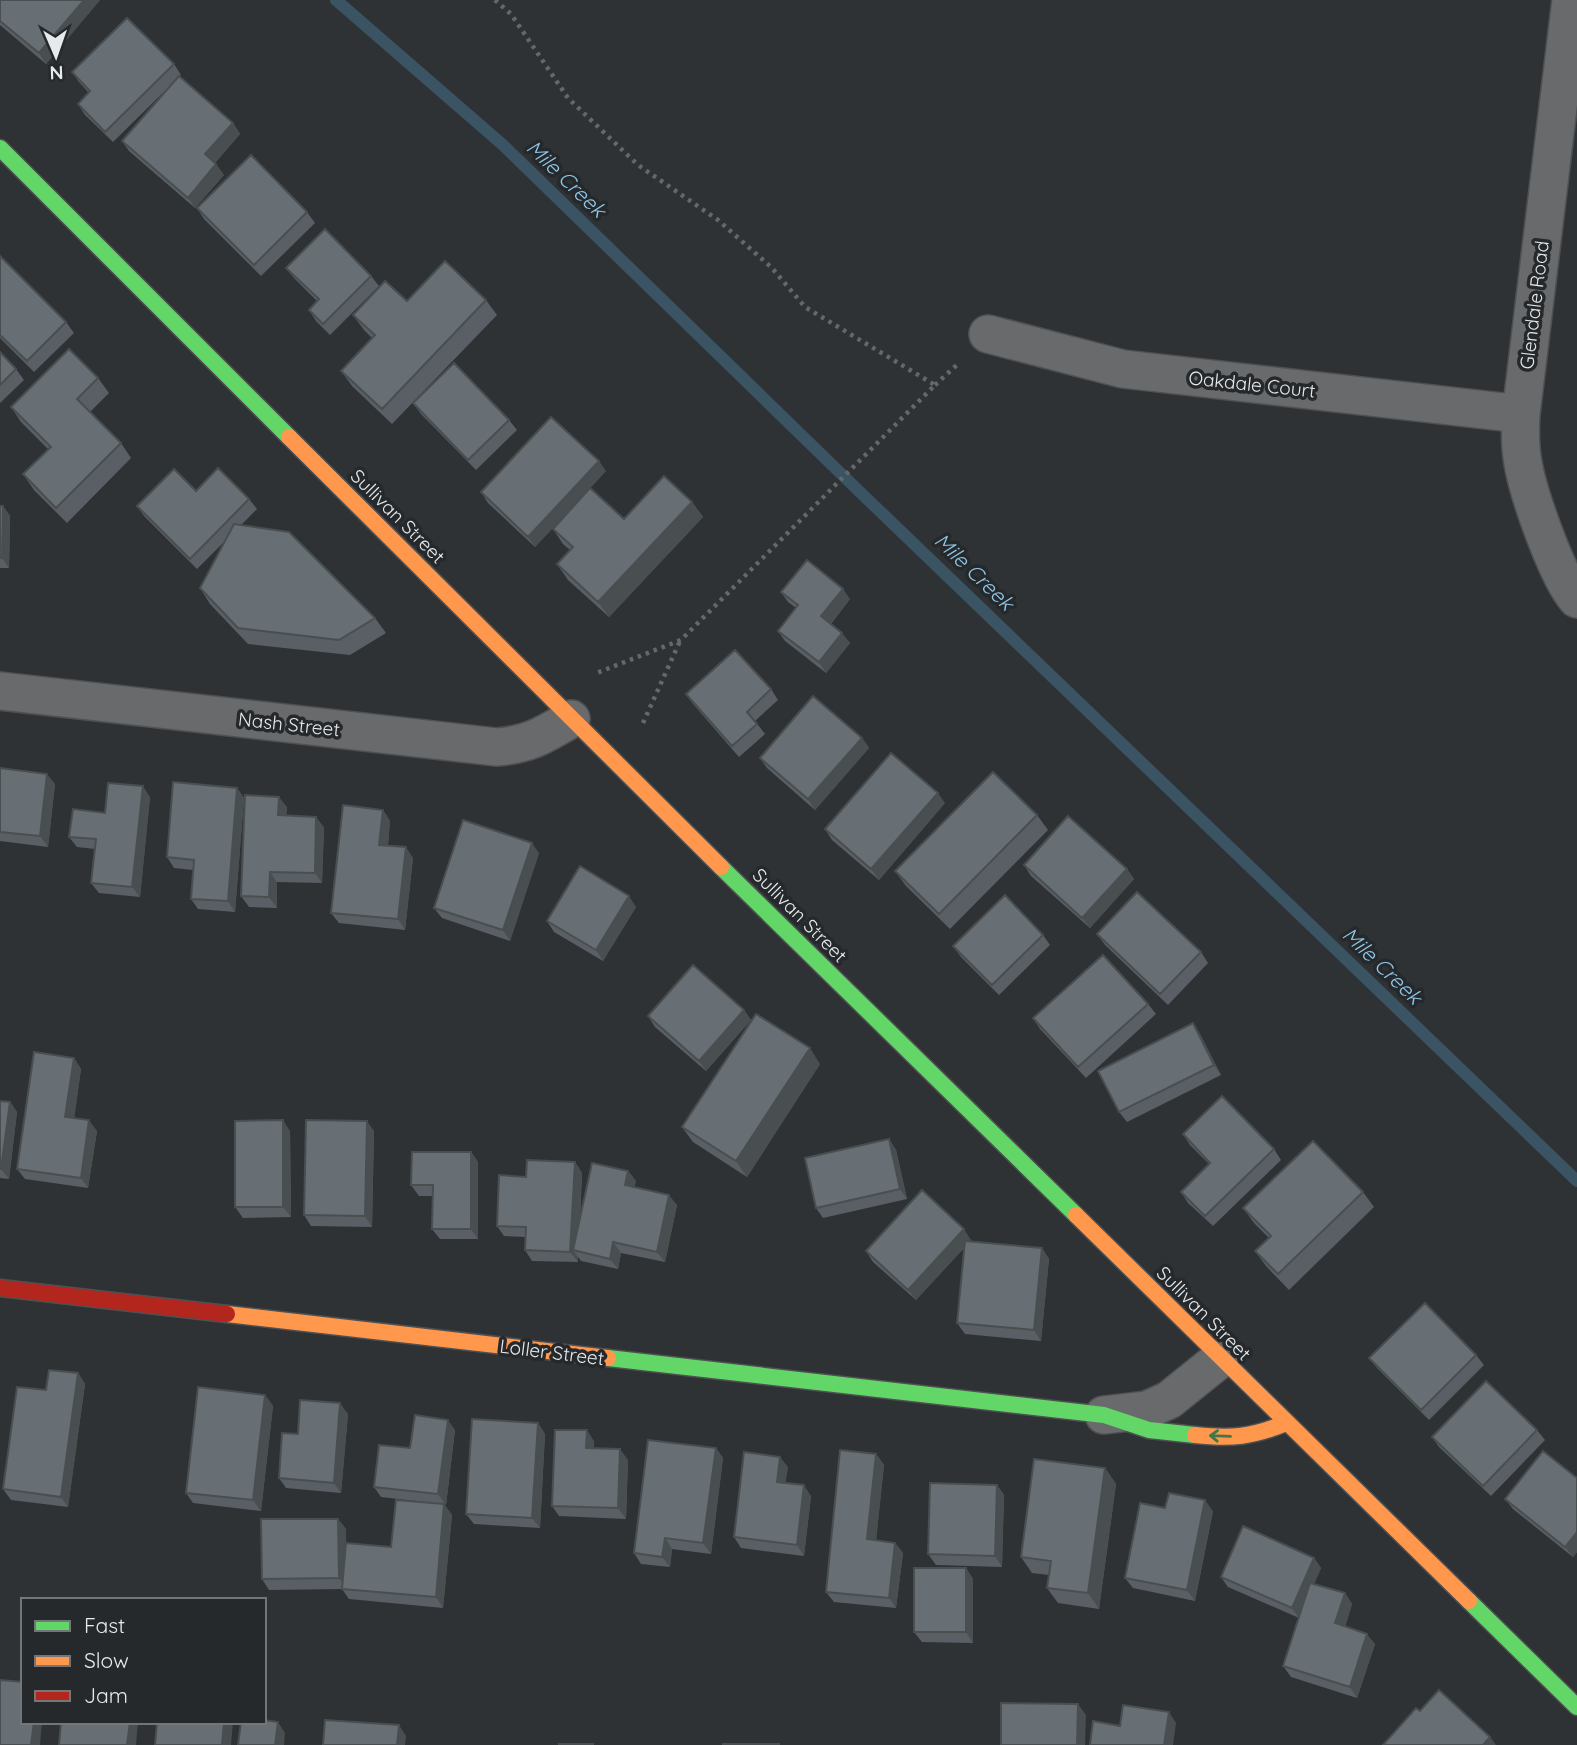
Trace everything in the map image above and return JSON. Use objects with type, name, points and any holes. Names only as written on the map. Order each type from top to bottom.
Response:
[{"type":"street","name":"Glendale Road","points":[[1571,0],[1520,440],[1528,483],[1563,577],[1577,599]]},
{"type":"street","name":"Sullivan Street","points":[[0,148],[571,719],[1577,1707]]},
{"type":"street","name":"Oakdale Court","points":[[988,334],[1123,369],[1521,414]]},
{"type":"street","name":"Nash Street","points":[[0,691],[495,747],[517,746],[537,739],[571,719]]},
{"type":"street","name":"Loller Street","points":[[0,1288],[1104,1415],[1149,1430],[1223,1438],[1259,1434],[1286,1423]]},
{"type":"street","name":"Loller Street","points":[[1104,1415],[1147,1410],[1169,1400],[1220,1359]]},
{"type":"path","points":[[495,0],[511,14],[568,98],[638,164],[718,220],[772,268],[805,307],[935,385],[681,639],[643,723]]},
{"type":"path","points":[[594,674],[681,639]]},
{"type":"building","points":[[0,0],[84,0],[39,53],[0,21]]},
{"type":"building","points":[[127,18],[174,64],[105,132],[78,104],[90,91],[72,72]]},
{"type":"building","points":[[179,76],[233,123],[205,154],[216,164],[188,198],[122,141]]},
{"type":"building","points":[[251,155],[307,212],[254,265],[197,208]]},
{"type":"building","points":[[325,229],[371,276],[323,324],[309,310],[319,299],[286,268]]},
{"type":"building","points":[[0,256],[66,322],[27,361],[0,335]]},
{"type":"building","points":[[445,261],[486,300],[382,409],[341,371],[375,335],[353,315],[385,281],[407,301]]},
{"type":"building","points":[[69,349],[98,378],[77,399],[121,443],[56,508],[23,474],[51,447],[11,407]]},
{"type":"building","points":[[0,352],[16,369],[0,385]]},
{"type":"building","points":[[454,363],[509,420],[468,460],[413,403]]},
{"type":"building","points":[[551,417],[599,461],[528,537],[481,492]]},
{"type":"building","points":[[218,468],[249,499],[190,559],[137,506],[174,469],[196,491]]},
{"type":"building","points":[[664,476],[692,502],[598,602],[557,564],[573,547],[553,529],[590,488],[624,519]]},
{"type":"building","points":[[0,506],[3,506],[2,558],[0,558]]},
{"type":"building","points":[[234,524],[289,532],[375,618],[339,640],[238,628],[200,588]]},
{"type":"building","points":[[807,560],[843,589],[821,616],[842,633],[819,662],[778,631],[798,605],[781,592]]},
{"type":"building","points":[[735,650],[771,689],[747,712],[757,724],[732,746],[686,694]]},
{"type":"building","points":[[813,696],[862,738],[808,799],[760,758]]},
{"type":"building","points":[[891,753],[938,793],[871,869],[825,829]]},
{"type":"building","points":[[0,768],[47,774],[40,836],[0,832]]},
{"type":"building","points":[[993,772],[1037,815],[939,914],[895,871]]},
{"type":"building","points":[[173,782],[237,788],[228,901],[191,899],[194,860],[167,857]]},
{"type":"building","points":[[108,783],[143,786],[132,887],[91,883],[96,839],[69,837],[73,809],[105,813]]},
{"type":"building","points":[[245,795],[279,797],[278,815],[316,817],[315,873],[270,872],[269,897],[241,896]]},
{"type":"building","points":[[343,805],[383,810],[379,845],[406,847],[398,919],[331,913]]},
{"type":"building","points":[[1068,816],[1127,869],[1082,918],[1024,865]]},
{"type":"building","points":[[463,820],[532,843],[503,930],[434,908]]},
{"type":"building","points":[[580,866],[629,896],[596,950],[547,921]]},
{"type":"building","points":[[1137,892],[1201,952],[1160,994],[1097,934]]},
{"type":"building","points":[[1005,895],[1043,935],[992,985],[953,946]]},
{"type":"building","points":[[1103,955],[1148,1004],[1078,1067],[1033,1018]]},
{"type":"building","points":[[693,965],[744,1010],[699,1061],[648,1016]]},
{"type":"building","points":[[756,1014],[810,1048],[736,1161],[682,1127]]},
{"type":"building","points":[[1193,1023],[1214,1065],[1119,1112],[1098,1071]]},
{"type":"building","points":[[34,1052],[74,1058],[65,1117],[89,1120],[81,1178],[17,1169]]},
{"type":"building","points":[[1222,1096],[1274,1149],[1205,1216],[1181,1192],[1210,1163],[1183,1134]]},
{"type":"building","points":[[0,1101],[10,1102],[1,1169],[0,1169]]},
{"type":"building","points":[[283,1120],[283,1207],[235,1207],[235,1121]]},
{"type":"building","points":[[306,1120],[367,1121],[365,1216],[304,1215]]},
{"type":"building","points":[[889,1139],[900,1189],[816,1208],[805,1158]]},
{"type":"building","points":[[1313,1141],[1363,1192],[1278,1274],[1255,1251],[1271,1236],[1243,1208]]},
{"type":"building","points":[[412,1152],[471,1152],[471,1229],[432,1229],[433,1185],[411,1185]]},
{"type":"building","points":[[527,1160],[575,1162],[570,1252],[525,1250],[526,1227],[497,1226],[499,1175],[526,1177]]},
{"type":"building","points":[[592,1163],[628,1171],[625,1185],[669,1195],[657,1252],[613,1242],[610,1259],[573,1250]]},
{"type":"building","points":[[922,1190],[964,1229],[908,1290],[866,1251]]},
{"type":"building","points":[[965,1241],[1042,1248],[1034,1330],[957,1323]]},
{"type":"building","points":[[1425,1303],[1476,1355],[1421,1410],[1369,1358]]},
{"type":"building","points":[[49,1370],[78,1373],[61,1497],[3,1489],[17,1387],[46,1390]]},
{"type":"building","points":[[1486,1381],[1537,1430],[1483,1486],[1432,1437]]},
{"type":"building","points":[[198,1387],[265,1395],[253,1500],[186,1493]]},
{"type":"building","points":[[300,1400],[340,1403],[334,1483],[279,1478],[282,1433],[298,1434]]},
{"type":"building","points":[[415,1415],[448,1420],[438,1494],[374,1487],[379,1445],[410,1448]]},
{"type":"building","points":[[472,1419],[538,1423],[532,1518],[466,1514]]},
{"type":"building","points":[[555,1430],[587,1430],[586,1448],[620,1449],[618,1508],[552,1506]]},
{"type":"building","points":[[648,1440],[716,1448],[703,1543],[665,1538],[662,1557],[634,1553]]},
{"type":"building","points":[[840,1450],[876,1454],[867,1539],[895,1543],[889,1598],[826,1592]]},
{"type":"building","points":[[1543,1451],[1577,1478],[1577,1532],[1565,1547],[1505,1499]]},
{"type":"building","points":[[744,1452],[780,1457],[777,1482],[804,1485],[797,1545],[734,1537]]},
{"type":"building","points":[[1034,1459],[1105,1468],[1088,1593],[1047,1588],[1051,1561],[1021,1557]]},
{"type":"building","points":[[930,1483],[997,1485],[995,1556],[928,1554]]},
{"type":"building","points":[[1169,1493],[1205,1500],[1187,1590],[1125,1578],[1140,1503],[1165,1508]]},
{"type":"building","points":[[396,1500],[444,1504],[436,1597],[342,1589],[346,1543],[391,1547]]},
{"type":"building","points":[[261,1519],[338,1519],[339,1578],[262,1579]]},
{"type":"building","points":[[1243,1526],[1314,1558],[1292,1608],[1221,1577]]},
{"type":"building","points":[[914,1568],[966,1568],[966,1632],[914,1632]]},
{"type":"building","points":[[1310,1583],[1345,1593],[1335,1623],[1367,1634],[1350,1687],[1283,1666]]},
{"type":"building","points":[[0,1680],[21,1682],[21,1724],[34,1724],[31,1745],[0,1745]]},
{"type":"building","points":[[1439,1690],[1490,1737],[1483,1745],[1383,1745],[1416,1708],[1420,1711]]},
{"type":"building","points":[[1001,1703],[1078,1704],[1077,1745],[1001,1745]]},
{"type":"building","points":[[1123,1705],[1169,1712],[1164,1745],[1090,1745],[1093,1721],[1120,1726]]},
{"type":"building","points":[[266,1720],[278,1722],[275,1745],[238,1745],[241,1724],[266,1724]]},
{"type":"building","points":[[325,1720],[399,1725],[397,1745],[323,1745]]},
{"type":"building","points":[[61,1724],[130,1724],[127,1745],[59,1745]]},
{"type":"building","points":[[157,1724],[224,1724],[222,1745],[155,1745]]},
{"type":"building","points":[[593,1744],[593,1745],[559,1745]]},
{"type":"building","points":[[779,1744],[779,1745],[723,1745]]},
{"type":"waterway","name":"Mile Creek","points":[[336,0],[503,145],[1577,1181]]},
{"type":"traffic: fast","points":[[0,148],[289,437]]},
{"type":"traffic: fast","points":[[721,867],[1076,1215]]},
{"type":"traffic: fast","points":[[608,1358],[1104,1415],[1149,1430],[1195,1435]]},
{"type":"traffic: fast","points":[[1469,1601],[1577,1707]]},
{"type":"traffic: slow","points":[[289,437],[721,867]]},
{"type":"traffic: slow","points":[[1076,1215],[1469,1601]]},
{"type":"traffic: slow","points":[[227,1314],[608,1358]]},
{"type":"traffic: slow","points":[[1195,1435],[1242,1436],[1286,1423]]},
{"type":"traffic: jam","points":[[0,1288],[227,1314]]}]
